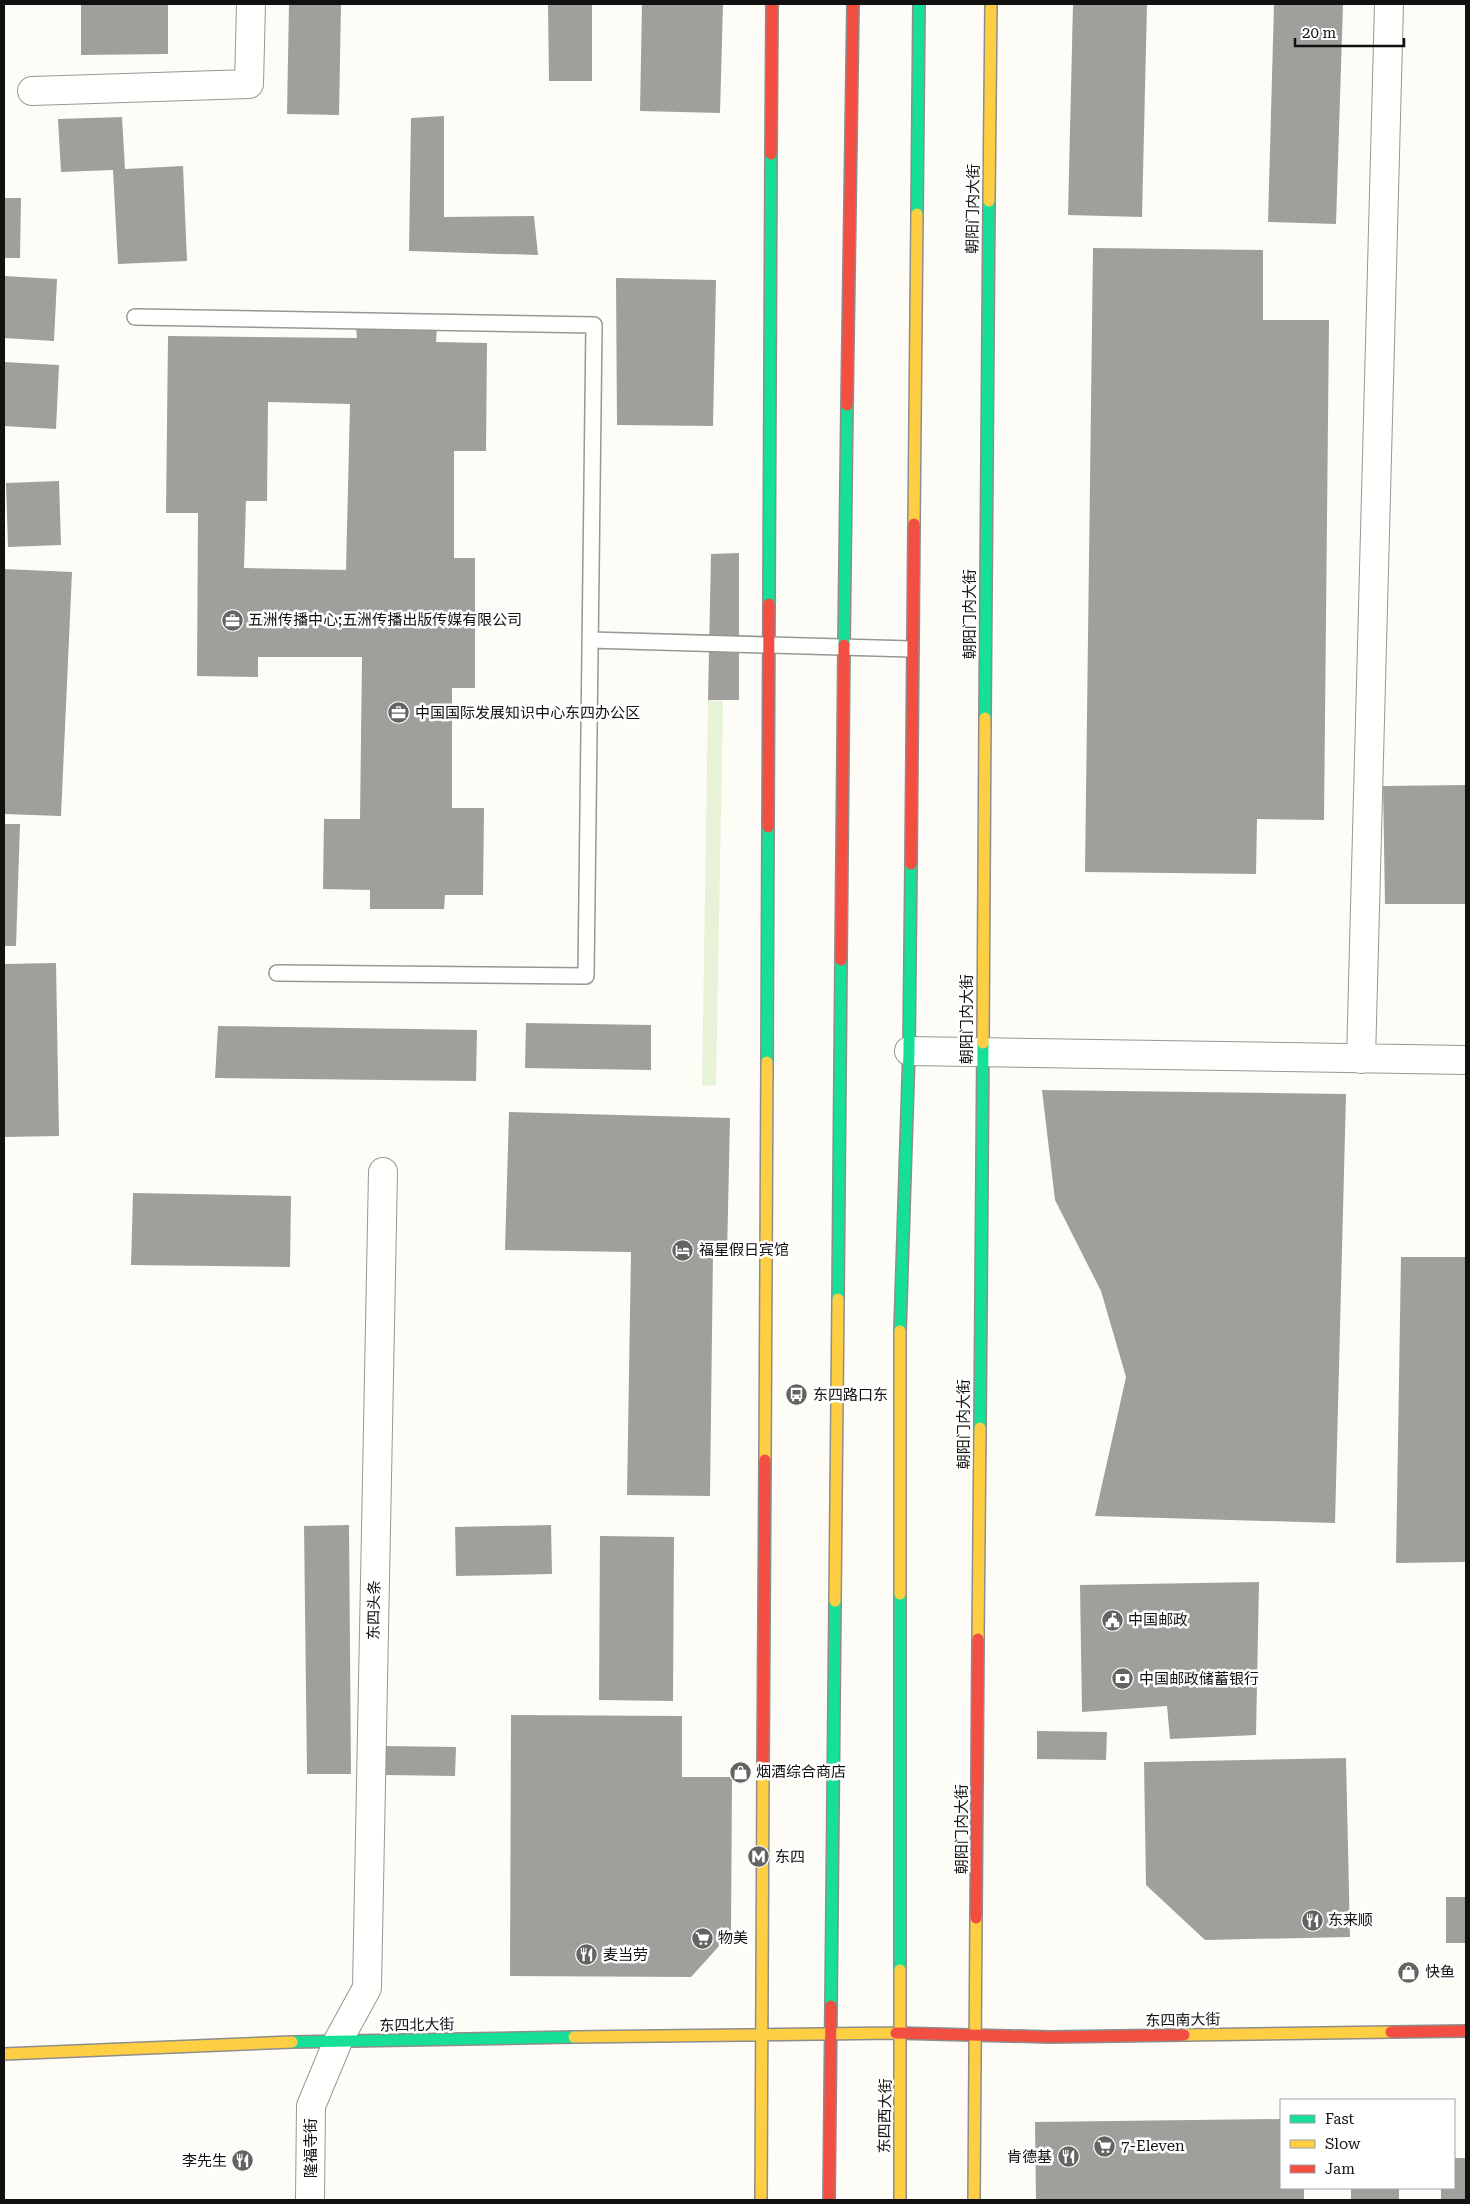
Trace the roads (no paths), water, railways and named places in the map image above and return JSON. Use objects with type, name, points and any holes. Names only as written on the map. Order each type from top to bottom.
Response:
[{"type":"main road","points":[[761,2200],[772,4]]},
{"type":"main road","points":[[829,2200],[844,649],[853,4]]},
{"type":"main road","points":[[901,2033],[900,1324],[909,1051],[911,649],[919,4]]},
{"type":"main road","name":"朝阳门内大街","points":[[975,2035],[990,4]]},
{"type":"main road","name":"东四南大街","points":[[831,2033],[1050,2037],[1466,2031]]},
{"type":"main road","name":"东四北大街","points":[[4,2054],[338,2041],[831,2033]]},
{"type":"main road","name":"东四西大街","points":[[900,2200],[901,2033]]},
{"type":"main road","points":[[974,2200],[975,2035]]},
{"type":"street","points":[[32,91],[249,84],[251,4]]},
{"type":"street","points":[[1361,1059],[1389,4]]},
{"type":"street","points":[[909,1051],[1466,1060]]},
{"type":"street","name":"东四头条","points":[[338,2041],[367,1988],[383,1172]]},
{"type":"street","name":"隆福寺街","points":[[310,2200],[311,2106],[338,2041]]},
{"type":"lane","points":[[135,317],[594,325],[586,976],[277,973]]},
{"type":"lane","points":[[590,640],[844,649],[911,649]]},
{"type":"place","name":"五洲传播中心;五洲传播出版传媒有限公司","points":[[232,620]]},
{"type":"place","name":"中国国际发展知识中心东四办公区","points":[[399,713]]},
{"type":"place","name":"福星假日宾馆","points":[[683,1250]]},
{"type":"place","name":"东四路口东","points":[[797,1395]]},
{"type":"place","name":"中国邮政","points":[[1112,1620]]},
{"type":"place","name":"中国邮政储蓄银行","points":[[1123,1679]]},
{"type":"place","name":"烟酒综合商店","points":[[740,1772]]},
{"type":"place","name":"东四","points":[[759,1857]]},
{"type":"place","name":"东来顺","points":[[1312,1920]]},
{"type":"place","name":"物美","points":[[702,1938]]},
{"type":"place","name":"麦当劳","points":[[587,1955]]},
{"type":"place","name":"快鱼","points":[[1409,1972]]},
{"type":"place","name":"7-Eleven","points":[[1105,2146]]},
{"type":"place","name":"肯德基","points":[[1068,2157]]},
{"type":"place","name":"李先生","points":[[243,2161]]}]
